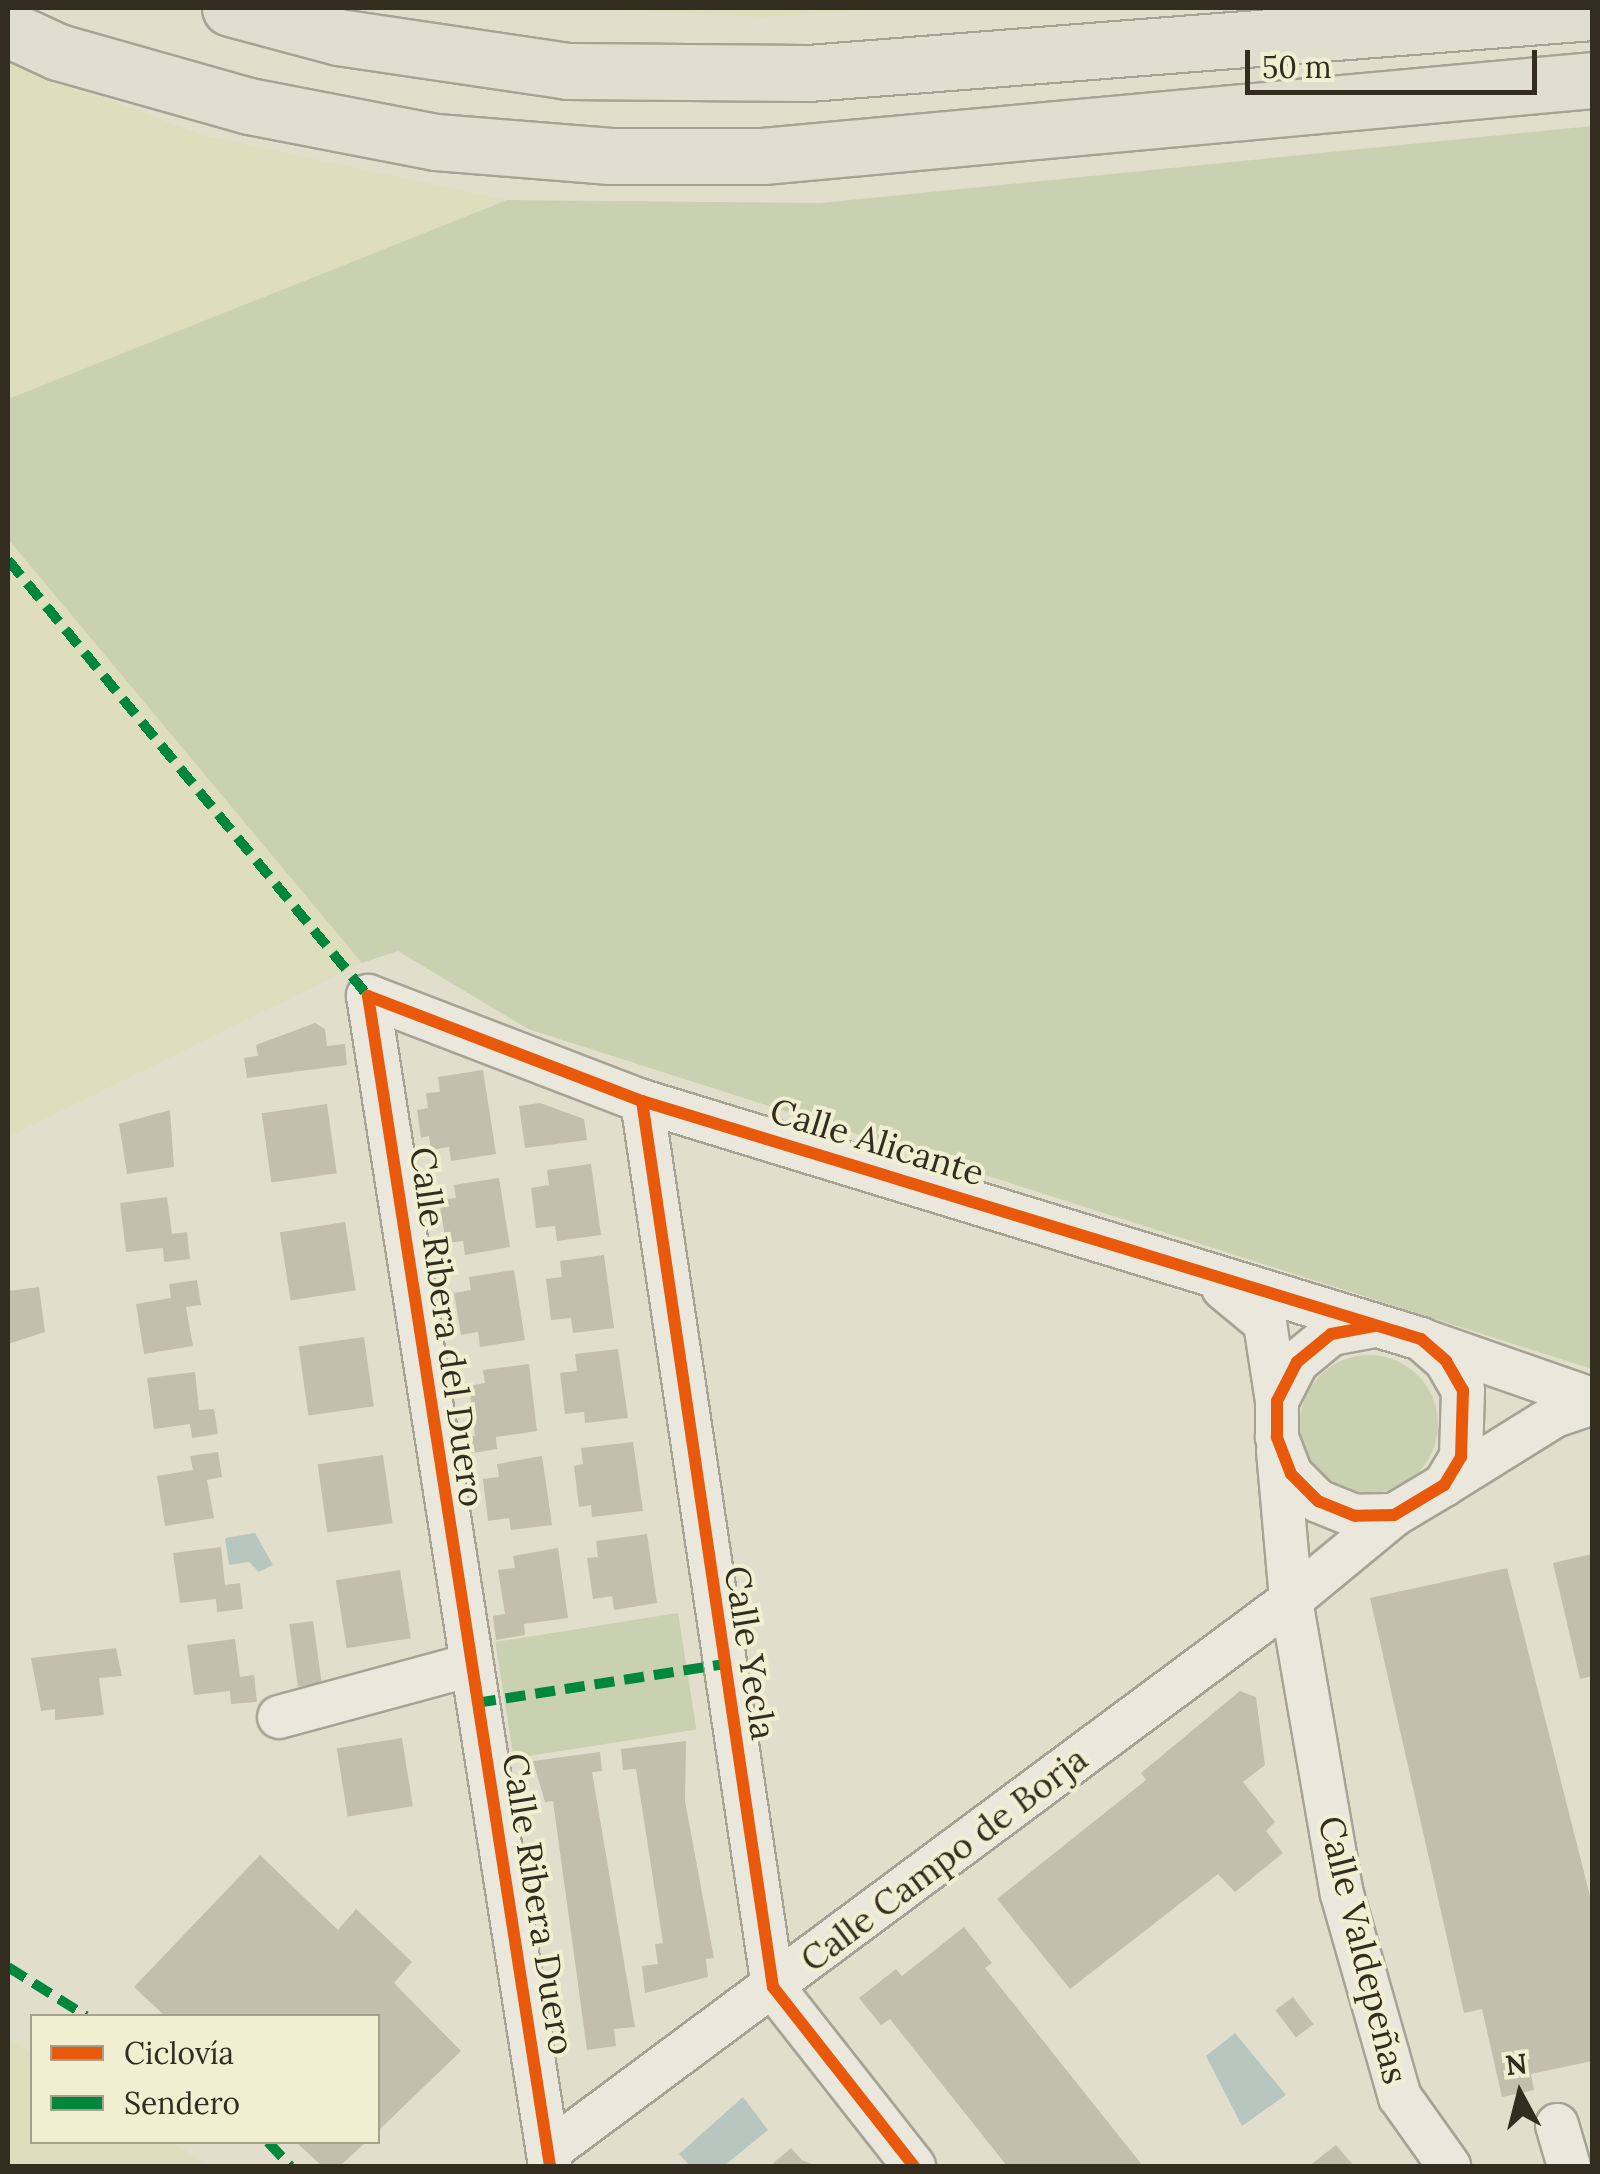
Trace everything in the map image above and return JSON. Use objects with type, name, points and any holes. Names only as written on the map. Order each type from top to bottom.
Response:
[{"type":"main road","points":[[230,8],[338,37],[566,71],[808,74],[1592,12]]},
{"type":"main road","points":[[8,29],[58,52],[249,106],[436,142],[610,156],[763,156],[1592,80]]},
{"type":"street","name":"Calle Alicante","points":[[368,996],[642,1100],[1375,1326]]},
{"type":"street","name":"Calle Ribera del Duero","points":[[368,996],[467,1666]]},
{"type":"street","name":"Calle Yecla","points":[[642,1100],[773,1987],[914,2166]]},
{"type":"street","name":"Calle Alicante","points":[[1206,1276],[1264,1323],[1277,1419]]},
{"type":"street","points":[[1394,1515],[1355,1516],[1318,1501],[1291,1474],[1277,1419],[1297,1362],[1320,1344],[1375,1326],[1592,1401]]},
{"type":"street","points":[[1420,1339],[1446,1361],[1463,1390],[1462,1457],[1444,1485]]},
{"type":"street","points":[[1291,1600],[1394,1515],[1555,1416],[1592,1401]]},
{"type":"street","name":"Calle Valdepeñas","points":[[1277,1419],[1291,1600],[1342,1894],[1400,2097],[1450,2166]]},
{"type":"street","name":"Calle Campo de Borja","points":[[549,2159],[1291,1600]]},
{"type":"street","points":[[279,1717],[467,1666]]},
{"type":"street","name":"Calle Ribera Duero","points":[[467,1666],[549,2159]]},
{"type":"street","points":[[1557,2125],[1569,2166]]},
{"type":"green space","points":[[572,8],[907,8],[761,17]]},
{"type":"green space","points":[[8,61],[202,135],[507,200],[8,399]]},
{"type":"green space","points":[[1592,126],[1592,1369],[528,1029],[398,951],[362,963],[8,539],[8,399],[507,200],[820,203]]},
{"type":"green space","points":[[8,539],[362,963],[8,1137]]},
{"type":"green space","points":[[1369,1355],[1396,1360],[1418,1375],[1433,1397],[1438,1424],[1433,1451],[1418,1473],[1396,1488],[1369,1493],[1342,1488],[1320,1473],[1305,1451],[1300,1424],[1305,1397],[1320,1375],[1342,1360]]},
{"type":"green space","points":[[678,1613],[696,1730],[514,1758],[495,1642]]},
{"type":"green space","points":[[8,2038],[30,2052],[30,2144],[175,2144],[210,2166],[8,2166]]},
{"type":"shaded area","points":[[255,1533],[273,1565],[259,1572],[249,1562],[229,1565],[225,1538]]},
{"type":"shaded area","points":[[1235,2033],[1286,2095],[1242,2126],[1206,2056]]},
{"type":"shaded area","points":[[743,2097],[768,2130],[724,2166],[690,2166],[679,2154]]},
{"type":"building","points":[[315,1023],[325,1029],[327,1046],[345,1044],[347,1065],[247,1078],[244,1058],[258,1056],[256,1045]]},
{"type":"building","points":[[483,1070],[496,1154],[451,1161],[449,1147],[431,1150],[429,1136],[421,1138],[417,1110],[428,1108],[426,1093],[440,1092],[438,1077]]},
{"type":"building","points":[[540,1103],[584,1119],[587,1140],[525,1148],[519,1106]]},
{"type":"building","points":[[327,1104],[337,1173],[271,1183],[262,1113]]},
{"type":"building","points":[[170,1110],[174,1167],[127,1174],[119,1124]]},
{"type":"building","points":[[591,1164],[601,1235],[557,1241],[555,1226],[536,1228],[531,1188],[549,1185],[547,1170]]},
{"type":"building","points":[[499,1178],[510,1247],[465,1255],[463,1241],[446,1243],[439,1200],[456,1198],[454,1185]]},
{"type":"building","points":[[167,1197],[172,1234],[187,1232],[190,1259],[164,1262],[163,1248],[126,1252],[120,1203]]},
{"type":"building","points":[[345,1222],[356,1290],[291,1300],[280,1232]]},
{"type":"building","points":[[604,1255],[614,1328],[573,1333],[571,1318],[551,1320],[546,1279],[562,1277],[560,1261]]},
{"type":"building","points":[[514,1270],[525,1340],[480,1347],[478,1332],[461,1335],[454,1293],[471,1290],[469,1277]]},
{"type":"building","points":[[197,1280],[201,1305],[186,1307],[193,1346],[144,1354],[136,1304],[171,1298],[169,1284]]},
{"type":"building","points":[[39,1287],[45,1332],[8,1344],[8,1291]]},
{"type":"building","points":[[364,1337],[374,1406],[308,1416],[299,1346]]},
{"type":"building","points":[[618,1349],[628,1418],[585,1423],[584,1412],[565,1414],[560,1373],[577,1371],[575,1354]]},
{"type":"building","points":[[529,1364],[537,1431],[496,1437],[497,1449],[467,1454],[465,1436],[475,1436],[469,1386],[485,1383],[483,1370]]},
{"type":"building","points":[[195,1372],[199,1410],[214,1409],[218,1434],[192,1438],[190,1424],[154,1429],[147,1378]]},
{"type":"building","points":[[633,1442],[643,1511],[592,1517],[591,1505],[579,1507],[574,1466],[583,1464],[581,1448]]},
{"type":"building","points":[[218,1452],[222,1477],[207,1480],[214,1518],[165,1526],[157,1476],[193,1470],[190,1456]]},
{"type":"building","points":[[383,1455],[393,1523],[327,1533],[318,1464]]},
{"type":"building","points":[[542,1456],[552,1525],[511,1530],[509,1518],[488,1521],[483,1479],[499,1477],[497,1464]]},
{"type":"building","points":[[647,1534],[657,1603],[614,1610],[612,1596],[593,1599],[587,1558],[598,1557],[596,1541]]},
{"type":"building","points":[[221,1547],[225,1585],[240,1583],[243,1609],[217,1612],[216,1599],[180,1603],[173,1553]]},
{"type":"building","points":[[558,1548],[568,1618],[524,1624],[525,1635],[496,1640],[493,1616],[505,1614],[498,1570],[515,1568],[513,1556]]},
{"type":"building","points":[[1592,1554],[1592,1676],[1580,1679],[1553,1563]]},
{"type":"building","points":[[1507,1568],[1592,1904],[1592,2061],[1531,2074],[1534,2090],[1502,2097],[1482,2009],[1464,2013],[1370,1598]]},
{"type":"building","points":[[400,1570],[411,1638],[347,1648],[336,1580]]},
{"type":"building","points":[[313,1621],[322,1683],[298,1687],[289,1624]]},
{"type":"building","points":[[235,1639],[240,1677],[254,1675],[257,1702],[231,1704],[230,1691],[194,1695],[187,1645]]},
{"type":"building","points":[[116,1648],[122,1676],[99,1678],[104,1715],[55,1720],[55,1709],[41,1711],[31,1658]]},
{"type":"building","points":[[1240,1691],[1256,1697],[1265,1765],[1243,1782],[1275,1822],[1266,1831],[1283,1853],[1235,1892],[1218,1874],[1070,1989],[997,1899],[1146,1780],[1141,1773]]},
{"type":"building","points":[[402,1738],[413,1806],[348,1816],[337,1748]]},
{"type":"building","points":[[686,1741],[685,1801],[714,1958],[706,1959],[708,1977],[645,1993],[642,1966],[658,1964],[655,1944],[663,1943],[636,1769],[623,1770],[621,1749]]},
{"type":"building","points":[[600,1752],[602,1771],[592,1772],[635,2027],[614,2029],[616,2046],[587,2050],[553,1801],[545,1802],[533,1761]]},
{"type":"building","points":[[260,1855],[338,1930],[356,1909],[412,1962],[394,1983],[461,2051],[380,2129],[380,2014],[163,2014],[134,1987]]},
{"type":"building","points":[[964,1927],[992,1963],[985,1968],[1143,2166],[1007,2166],[890,2019],[881,2025],[859,1998],[896,1969],[902,1976]]},
{"type":"building","points":[[1293,1997],[1313,2024],[1296,2037],[1275,2010]]},
{"type":"building","points":[[298,2144],[364,2144],[340,2166],[322,2166]]},
{"type":"building","points":[[1336,2145],[1354,2166],[1309,2166]]},
{"type":"building","points":[[791,2148],[802,2160],[816,2166],[770,2166]]},
{"type":"marked path","points":[[8,560],[368,996]]},
{"type":"marked path","points":[[476,1703],[720,1665]]},
{"type":"marked path","points":[[8,1967],[83,2014]]},
{"type":"marked path","points":[[270,2144],[290,2166]]},
{"type":"cycle path","points":[[550,2166],[368,996],[642,1101],[1421,1339],[1446,1361],[1463,1390],[1461,1457],[1444,1485],[1394,1515],[1355,1516],[1318,1501],[1291,1474],[1277,1437],[1277,1401],[1297,1362],[1331,1334],[1375,1326]]},
{"type":"cycle path","points":[[642,1101],[773,1987],[914,2166]]}]
